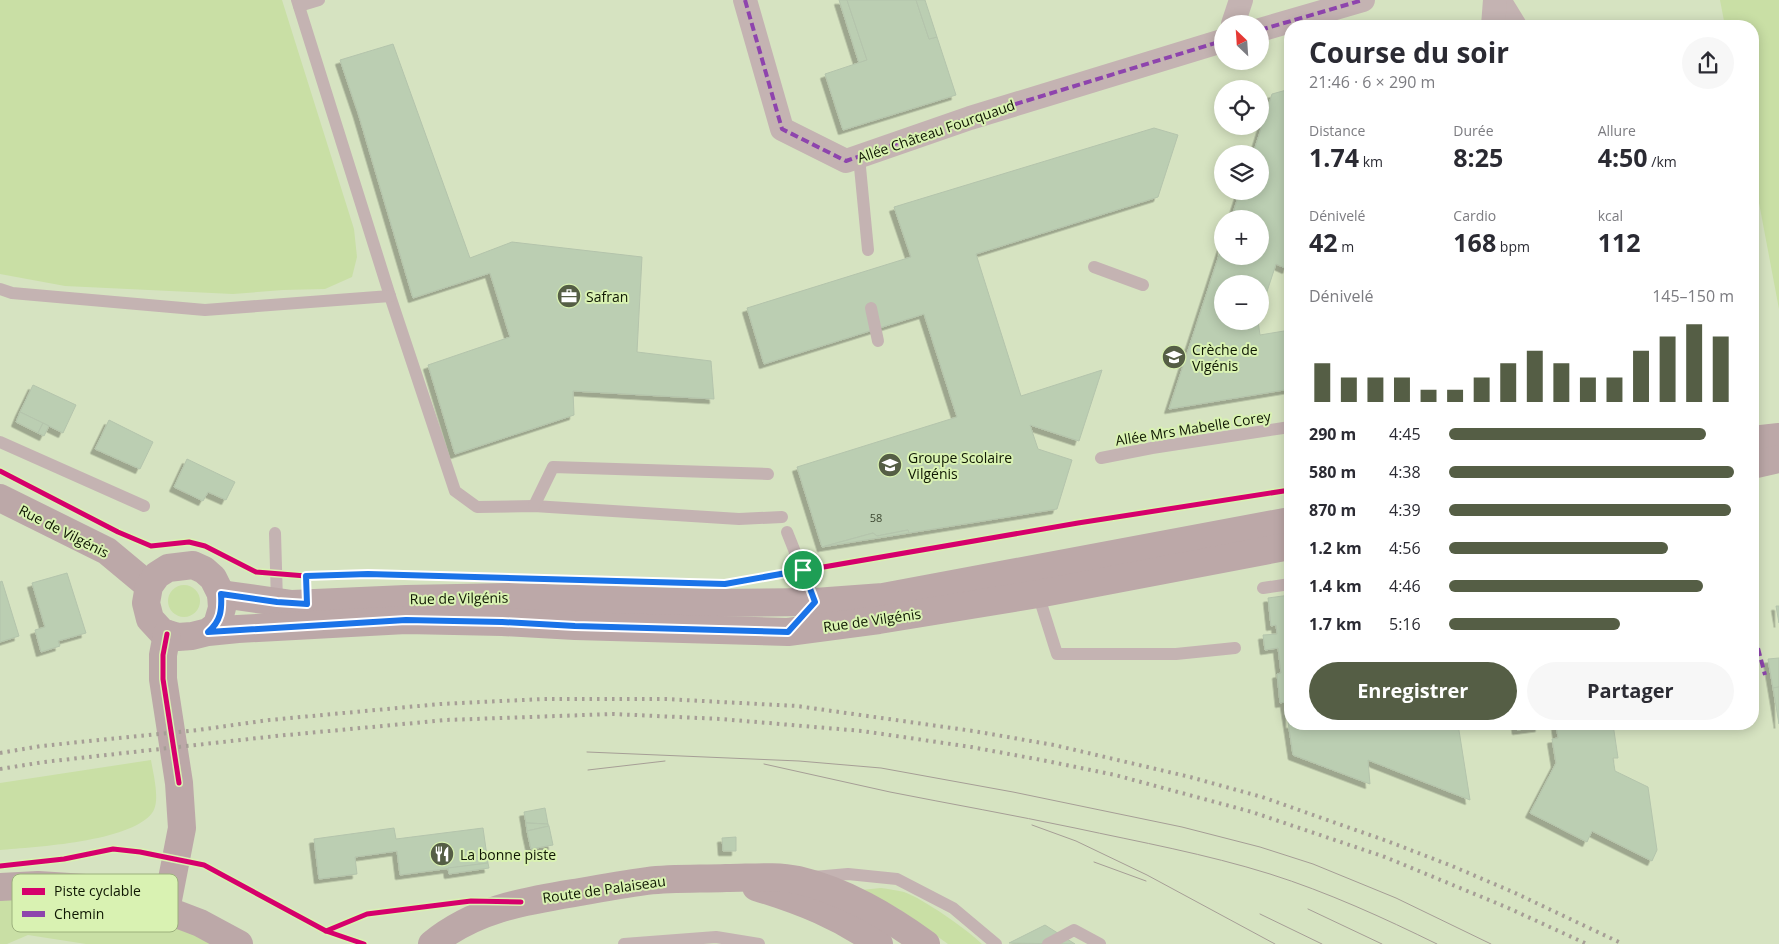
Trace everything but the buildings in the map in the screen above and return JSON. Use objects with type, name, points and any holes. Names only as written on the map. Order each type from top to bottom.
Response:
[{"type":"street","name":"Allée Château Fourquaud","points":[[745,0],[782,130],[846,161],[970,118],[1214,43]]},
{"type":"street","points":[[1236,15],[1241,0]]},
{"type":"street","points":[[1294,20],[1363,0]]},
{"type":"street","points":[[1493,20],[1495,0]]},
{"type":"street","points":[[1499,0],[1511,20]]},
{"type":"street","points":[[1269,27],[1284,23]]},
{"type":"street","points":[[1759,439],[1779,437]]},
{"type":"street","points":[[1759,463],[1779,459]]},
{"type":"street","name":"Rue de Vilgénis","points":[[0,498],[107,551],[149,586]]},
{"type":"street","name":"Rue de Vilgénis","points":[[221,594],[292,604],[509,597],[710,603],[815,602],[883,597],[1284,522]]},
{"type":"street","name":"Rue de Vilgénis","points":[[167,634],[178,637],[208,632],[406,620],[788,632],[879,620],[1038,594],[1284,547]]},
{"type":"street","points":[[173,874],[182,828],[179,783],[163,679],[163,655],[167,634],[150,619],[146,603],[149,586],[157,575],[168,568],[192,565],[204,570],[213,578],[221,594],[222,608],[216,625],[208,632]]},
{"type":"street","points":[[788,632],[815,602]]},
{"type":"street","name":"Route de Palaiseau","points":[[432,944],[446,933],[482,914],[521,902],[648,881],[766,877],[796,879],[822,886],[894,921],[926,944]]},
{"type":"street","name":"Route de Palaiseau","points":[[726,878],[807,903],[856,928],[879,944]]},
{"type":"street","points":[[178,915],[200,923],[239,944]]},
{"type":"lane","points":[[319,0],[298,3],[390,296],[454,491],[477,507],[534,506],[739,519],[782,517]]},
{"type":"lane","points":[[859,156],[868,250]]},
{"type":"lane","points":[[1094,267],[1143,285]]},
{"type":"lane","points":[[0,290],[22,294],[205,310],[390,296]]},
{"type":"lane","points":[[872,308],[878,341]]},
{"type":"lane","name":"Allée Mrs Mabelle Corey","points":[[1101,458],[1152,448],[1284,428]]},
{"type":"lane","points":[[0,442],[144,506]]},
{"type":"lane","points":[[534,506],[553,467],[768,474]]},
{"type":"lane","points":[[787,532],[815,602]]},
{"type":"lane","points":[[275,533],[277,602]]},
{"type":"lane","points":[[1263,588],[1284,585]]},
{"type":"lane","points":[[1038,594],[1057,654],[1176,654],[1235,648]]},
{"type":"lane","points":[[796,879],[848,874],[897,878],[953,908],[996,944]]},
{"type":"lane","points":[[1048,944],[1074,930],[1100,944]]},
{"type":"lane","points":[[624,944],[716,937],[759,944]]},
{"type":"green space","points":[[0,0],[282,0],[354,229],[357,257],[352,277],[325,289],[233,294],[65,286],[0,274]]},
{"type":"green space","points":[[1720,0],[1779,0],[1779,309],[1759,203],[1759,20],[1724,20]]},
{"type":"green space","points":[[184,585],[196,589],[200,601],[196,613],[184,617],[172,613],[168,601],[172,589]]},
{"type":"green space","points":[[151,760],[156,787],[156,802],[152,813],[141,823],[124,831],[103,837],[58,845],[0,850],[0,783]]},
{"type":"green space","points":[[881,888],[912,895],[956,923],[982,944],[948,944],[899,909],[861,890]]},
{"type":"green space","points":[[0,896],[12,896],[12,932],[178,932],[178,926],[220,944],[86,944],[28,935],[7,944],[0,944]]},
{"type":"tram line","points":[[587,752],[799,761],[881,768],[1013,792],[1182,827],[1260,847],[1313,864],[1396,898],[1491,944]]},
{"type":"tram line","points":[[588,770],[665,761]]},
{"type":"tram line","points":[[764,764],[890,792],[1148,843],[1222,860],[1270,874],[1334,897],[1437,944]]},
{"type":"tram line","points":[[1032,825],[1076,841],[1147,875],[1275,944]]},
{"type":"tram line","points":[[1094,862],[1146,881]]},
{"type":"tram line","points":[[1308,909],[1382,944]]},
{"type":"tram line","points":[[1260,914],[1322,944]]},
{"type":"railway","points":[[0,753],[41,746],[198,730],[269,720],[440,704],[543,699],[665,699],[797,706],[973,731],[1054,745],[1190,777],[1262,797],[1452,866],[1513,892],[1623,944]]},
{"type":"railway","points":[[0,769],[44,762],[276,736],[446,720],[613,714],[721,719],[862,731],[971,747],[1115,775],[1252,812],[1385,857],[1506,907],[1587,944]]},
{"type":"marked path","points":[[745,0],[782,129],[846,161],[970,118],[1214,43]]},
{"type":"marked path","points":[[1294,20],[1363,0]]},
{"type":"marked path","points":[[1269,27],[1284,23]]},
{"type":"marked path","points":[[1759,652],[1765,675]]},
{"type":"cycle path","points":[[0,471],[118,532],[151,546],[189,542],[205,546],[256,572],[306,576],[368,574],[725,584],[1078,523],[1284,491]]},
{"type":"cycle path","points":[[167,634],[163,655],[163,679],[179,783]]},
{"type":"cycle path","points":[[0,866],[64,859],[113,849],[140,852],[204,865],[326,931],[364,944]]},
{"type":"cycle path","points":[[326,931],[367,914],[471,901],[521,902]]},
{"type":"place","name":"Safran","points":[[569,296]]},
{"type":"place","name":"Crèche de Vigénis","points":[[1174,357]]},
{"type":"place","name":"Groupe Scolaire Vilgénis","points":[[890,465]]},
{"type":"place","name":"La bonne piste","points":[[442,854]]},
{"type":"route","points":[[803,570],[815,602],[788,632],[406,620],[208,632],[216,625],[222,608],[221,594],[292,604],[307,604],[306,576],[368,574],[476,576],[725,584],[803,570]]}]
